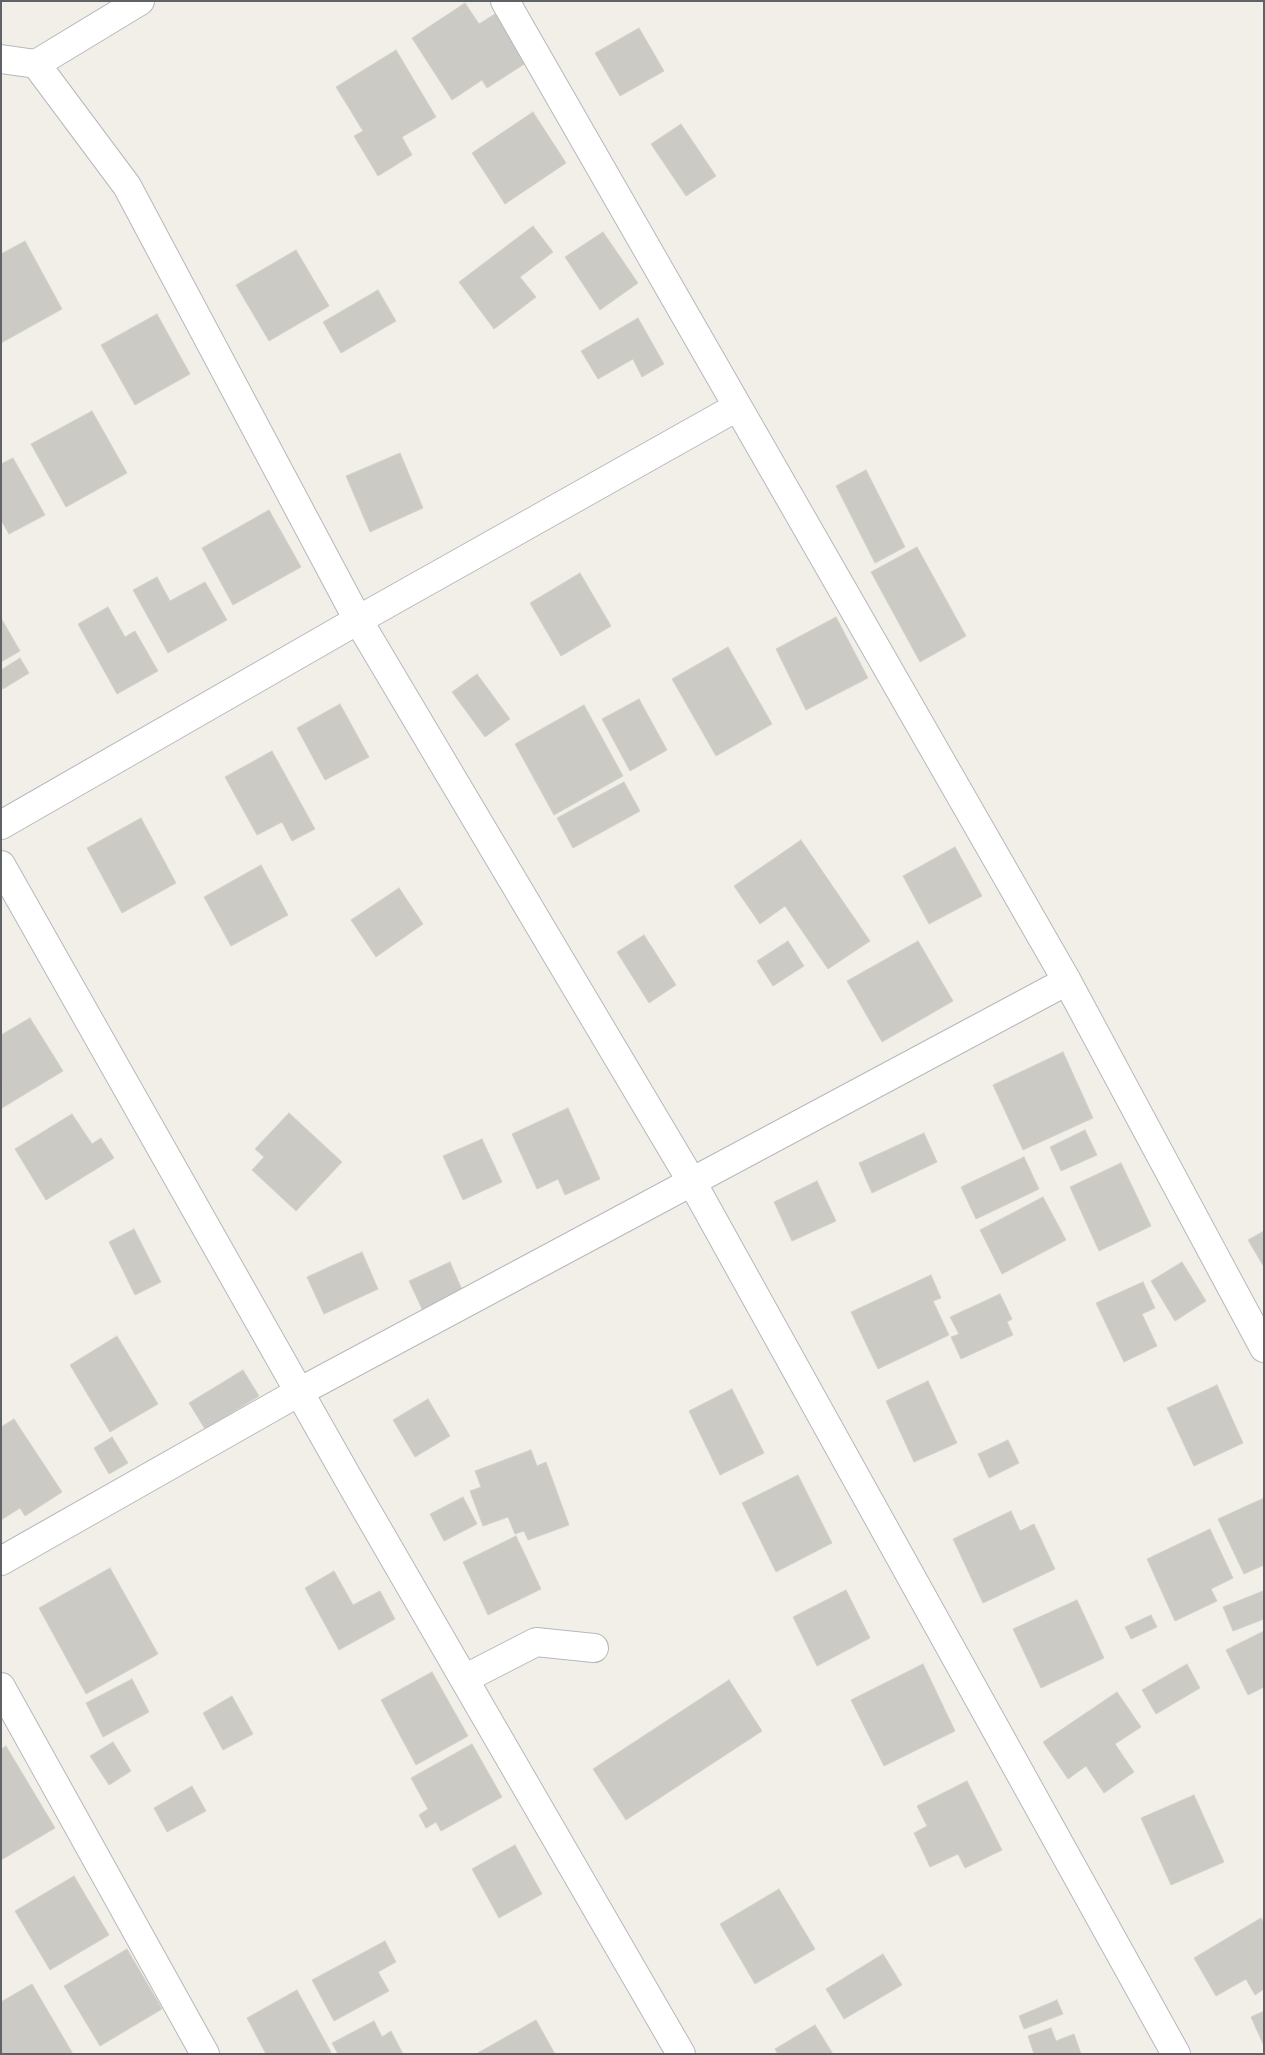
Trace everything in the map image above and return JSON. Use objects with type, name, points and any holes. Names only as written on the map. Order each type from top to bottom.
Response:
[{"type":"street","points":[[1,59],[36,64],[140,1]]},
{"type":"street","points":[[505,1],[1067,981],[1264,1348]]},
{"type":"street","points":[[36,64],[127,186],[358,620],[692,1182],[1176,2054]]},
{"type":"street","points":[[1,825],[358,620],[737,407]]},
{"type":"street","points":[[1,865],[298,1392],[681,2054]]},
{"type":"street","points":[[1,1562],[298,1392],[1067,981]]},
{"type":"street","points":[[464,1679],[536,1642],[594,1648]]},
{"type":"street","points":[[1,1687],[205,2054]]},
{"type":"building","points":[[465,3],[479,24],[498,12],[529,61],[487,88],[482,80],[452,100],[412,38]]},
{"type":"building","points":[[639,28],[664,71],[620,96],[595,53]]},
{"type":"building","points":[[396,50],[436,117],[402,137],[412,155],[378,176],[354,136],[363,131],[336,87]]},
{"type":"building","points":[[533,112],[566,163],[505,204],[472,153]]},
{"type":"building","points":[[681,124],[716,176],[686,196],[651,144]]},
{"type":"building","points":[[533,226],[553,252],[520,277],[536,297],[494,329],[459,282]]},
{"type":"building","points":[[603,232],[638,283],[600,310],[565,257]]},
{"type":"building","points":[[25,241],[62,309],[1,343],[1,254]]},
{"type":"building","points":[[296,250],[329,306],[269,341],[236,285]]},
{"type":"building","points":[[378,290],[396,321],[341,353],[323,322]]},
{"type":"building","points":[[157,314],[190,374],[135,405],[101,345]]},
{"type":"building","points":[[638,318],[664,364],[642,377],[633,359],[598,379],[581,351]]},
{"type":"building","points":[[92,411],[127,473],[66,507],[31,444]]},
{"type":"building","points":[[400,453],[423,508],[370,532],[346,476]]},
{"type":"building","points":[[13,458],[45,515],[9,534],[1,520],[1,464]]},
{"type":"building","points":[[866,470],[905,547],[875,563],[836,486]]},
{"type":"building","points":[[269,510],[301,567],[233,605],[202,548]]},
{"type":"building","points":[[917,547],[966,636],[920,662],[871,572]]},
{"type":"building","points":[[580,573],[611,626],[561,656],[530,603]]},
{"type":"building","points":[[157,577],[170,601],[205,582],[227,620],[168,653],[133,590]]},
{"type":"building","points":[[108,607],[125,637],[135,631],[158,671],[117,694],[78,624]]},
{"type":"building","points":[[836,617],[868,678],[806,710],[776,649]]},
{"type":"building","points":[[1,618],[20,651],[1,662]]},
{"type":"building","points":[[728,647],[772,724],[716,756],[672,679]]},
{"type":"building","points":[[20,658],[29,673],[3,689],[1,686],[1,670]]},
{"type":"building","points":[[477,674],[510,719],[485,737],[452,692]]},
{"type":"building","points":[[639,699],[667,750],[630,771],[602,719]]},
{"type":"building","points":[[340,704],[369,757],[325,780],[297,728]]},
{"type":"building","points":[[584,705],[623,776],[554,815],[515,744]]},
{"type":"building","points":[[272,751],[315,829],[292,841],[282,822],[257,835],[225,777]]},
{"type":"building","points":[[624,782],[640,811],[573,848],[557,818]]},
{"type":"building","points":[[141,818],[176,883],[122,913],[87,848]]},
{"type":"building","points":[[801,840],[870,941],[828,969],[785,906],[760,924],[734,886]]},
{"type":"building","points":[[955,847],[982,896],[929,924],[903,876]]},
{"type":"building","points":[[261,865],[288,915],[231,946],[204,897]]},
{"type":"building","points":[[399,888],[423,924],[376,957],[351,920]]},
{"type":"building","points":[[644,935],[676,985],[649,1003],[617,952]]},
{"type":"building","points":[[788,941],[804,966],[773,986],[757,961]]},
{"type":"building","points":[[918,941],[953,1001],[882,1042],[847,981]]},
{"type":"building","points":[[30,1018],[63,1071],[2,1108],[1,1035]]},
{"type":"building","points":[[1063,1052],[1093,1118],[1023,1150],[993,1085]]},
{"type":"building","points":[[568,1108],[600,1179],[565,1195],[558,1179],[537,1189],[512,1134]]},
{"type":"building","points":[[289,1113],[342,1162],[296,1211],[252,1170],[264,1157],[255,1149]]},
{"type":"building","points":[[72,1114],[92,1144],[101,1138],[114,1158],[46,1200],[15,1149]]},
{"type":"building","points":[[1085,1130],[1097,1155],[1061,1171],[1050,1147]]},
{"type":"building","points":[[924,1133],[937,1162],[872,1193],[859,1163]]},
{"type":"building","points":[[482,1139],[502,1182],[463,1200],[443,1156]]},
{"type":"building","points":[[1024,1157],[1039,1189],[976,1219],[961,1187]]},
{"type":"building","points":[[1121,1163],[1151,1226],[1099,1251],[1070,1187]]},
{"type":"building","points":[[817,1181],[836,1221],[792,1241],[774,1202]]},
{"type":"building","points":[[1043,1197],[1066,1240],[1002,1274],[980,1230]]},
{"type":"building","points":[[134,1229],[161,1282],[135,1295],[109,1242]]},
{"type":"building","points":[[1264,1231],[1264,1267],[1248,1240]]},
{"type":"building","points":[[362,1252],[378,1289],[324,1314],[307,1277]]},
{"type":"building","points":[[450,1262],[463,1292],[423,1311],[409,1281]]},
{"type":"building","points":[[1182,1262],[1206,1301],[1175,1321],[1151,1281]]},
{"type":"building","points":[[931,1275],[941,1298],[933,1301],[949,1335],[878,1369],[851,1312]]},
{"type":"building","points":[[1143,1282],[1155,1308],[1142,1314],[1157,1346],[1124,1362],[1096,1303]]},
{"type":"building","points":[[1000,1294],[1012,1319],[1007,1322],[1013,1335],[961,1359],[951,1337],[959,1334],[950,1317]]},
{"type":"building","points":[[117,1336],[158,1404],[110,1432],[70,1365]]},
{"type":"building","points":[[243,1370],[259,1396],[205,1429],[189,1403]]},
{"type":"building","points":[[928,1381],[957,1443],[914,1462],[886,1401]]},
{"type":"building","points":[[1217,1385],[1243,1443],[1194,1466],[1167,1408]]},
{"type":"building","points":[[732,1389],[764,1453],[720,1475],[689,1411]]},
{"type":"building","points":[[428,1399],[450,1436],[415,1457],[393,1420]]},
{"type":"building","points":[[14,1419],[62,1492],[25,1516],[20,1508],[1,1520],[1,1427]]},
{"type":"building","points":[[112,1437],[128,1463],[109,1474],[94,1448]]},
{"type":"building","points":[[1008,1440],[1019,1463],[989,1478],[978,1454]]},
{"type":"building","points":[[531,1450],[537,1466],[546,1462],[569,1525],[528,1540],[524,1531],[515,1534],[508,1517],[483,1526],[470,1491],[481,1487],[475,1471]]},
{"type":"building","points":[[798,1475],[832,1543],[776,1572],[742,1503]]},
{"type":"building","points":[[463,1497],[477,1524],[444,1541],[430,1514]]},
{"type":"building","points":[[1264,1498],[1264,1565],[1244,1574],[1218,1519]]},
{"type":"building","points":[[1011,1511],[1020,1531],[1034,1524],[1055,1569],[983,1603],[953,1539]]},
{"type":"building","points":[[1210,1529],[1233,1578],[1211,1589],[1217,1601],[1175,1621],[1147,1559]]},
{"type":"building","points":[[516,1536],[541,1589],[488,1615],[463,1562]]},
{"type":"building","points":[[110,1568],[158,1654],[86,1694],[39,1608]]},
{"type":"building","points":[[334,1571],[353,1605],[380,1591],[395,1619],[339,1650],[305,1588]]},
{"type":"building","points":[[846,1590],[870,1638],[817,1666],[793,1617]]},
{"type":"building","points":[[1263,1591],[1264,1619],[1233,1631],[1223,1607]]},
{"type":"building","points":[[1077,1600],[1104,1658],[1041,1688],[1013,1629]]},
{"type":"building","points":[[1151,1615],[1157,1627],[1131,1639],[1125,1627]]},
{"type":"building","points":[[1264,1631],[1264,1687],[1248,1695],[1226,1650]]},
{"type":"building","points":[[923,1664],[955,1731],[884,1766],[851,1700]]},
{"type":"building","points":[[1187,1664],[1200,1688],[1156,1714],[1142,1690]]},
{"type":"building","points":[[432,1672],[468,1736],[416,1765],[381,1700]]},
{"type":"building","points":[[132,1679],[149,1712],[103,1737],[86,1703]]},
{"type":"building","points":[[729,1680],[762,1731],[626,1820],[593,1769]]},
{"type":"building","points":[[1117,1692],[1141,1727],[1115,1744],[1134,1772],[1104,1793],[1086,1766],[1068,1779],[1043,1742]]},
{"type":"building","points":[[232,1696],[253,1734],[223,1750],[203,1713]]},
{"type":"building","points":[[113,1742],[131,1771],[109,1785],[90,1756]]},
{"type":"building","points":[[472,1744],[502,1797],[441,1831],[436,1822],[426,1828],[419,1815],[428,1809],[411,1778]]},
{"type":"building","points":[[6,1746],[55,1828],[1,1860],[1,1749]]},
{"type":"building","points":[[967,1781],[1002,1850],[965,1868],[958,1854],[930,1867],[914,1833],[927,1826],[917,1806]]},
{"type":"building","points":[[192,1786],[206,1811],[167,1832],[154,1808]]},
{"type":"building","points":[[1194,1795],[1224,1862],[1171,1885],[1141,1818]]},
{"type":"building","points":[[515,1845],[542,1894],[499,1918],[472,1869]]},
{"type":"building","points":[[74,1876],[109,1935],[50,1970],[15,1911]]},
{"type":"building","points":[[779,1889],[815,1949],[755,1984],[720,1924]]},
{"type":"building","points":[[1261,1918],[1264,1922],[1264,1989],[1255,1995],[1246,1979],[1216,1996],[1194,1958]]},
{"type":"building","points":[[385,1941],[396,1962],[378,1972],[389,1991],[334,2021],[312,1980]]},
{"type":"building","points":[[127,1949],[162,2009],[100,2046],[64,1986]]},
{"type":"building","points":[[883,1954],[902,1985],[844,2019],[826,1989]]},
{"type":"building","points":[[32,1984],[73,2054],[1,2054],[1,2002]]},
{"type":"building","points":[[297,1990],[331,2052],[328,2054],[266,2054],[247,2018]]},
{"type":"building","points":[[1057,2000],[1063,2014],[1024,2029],[1019,2016]]},
{"type":"building","points":[[1264,2011],[1264,2046],[1251,2017]]},
{"type":"building","points":[[536,2020],[555,2054],[476,2054]]},
{"type":"building","points":[[374,2021],[382,2037],[391,2031],[403,2054],[338,2054],[332,2043]]},
{"type":"building","points":[[815,2025],[833,2054],[778,2054],[775,2049]]},
{"type":"building","points":[[1051,2028],[1056,2041],[1074,2034],[1081,2054],[1034,2054],[1028,2036]]}]
